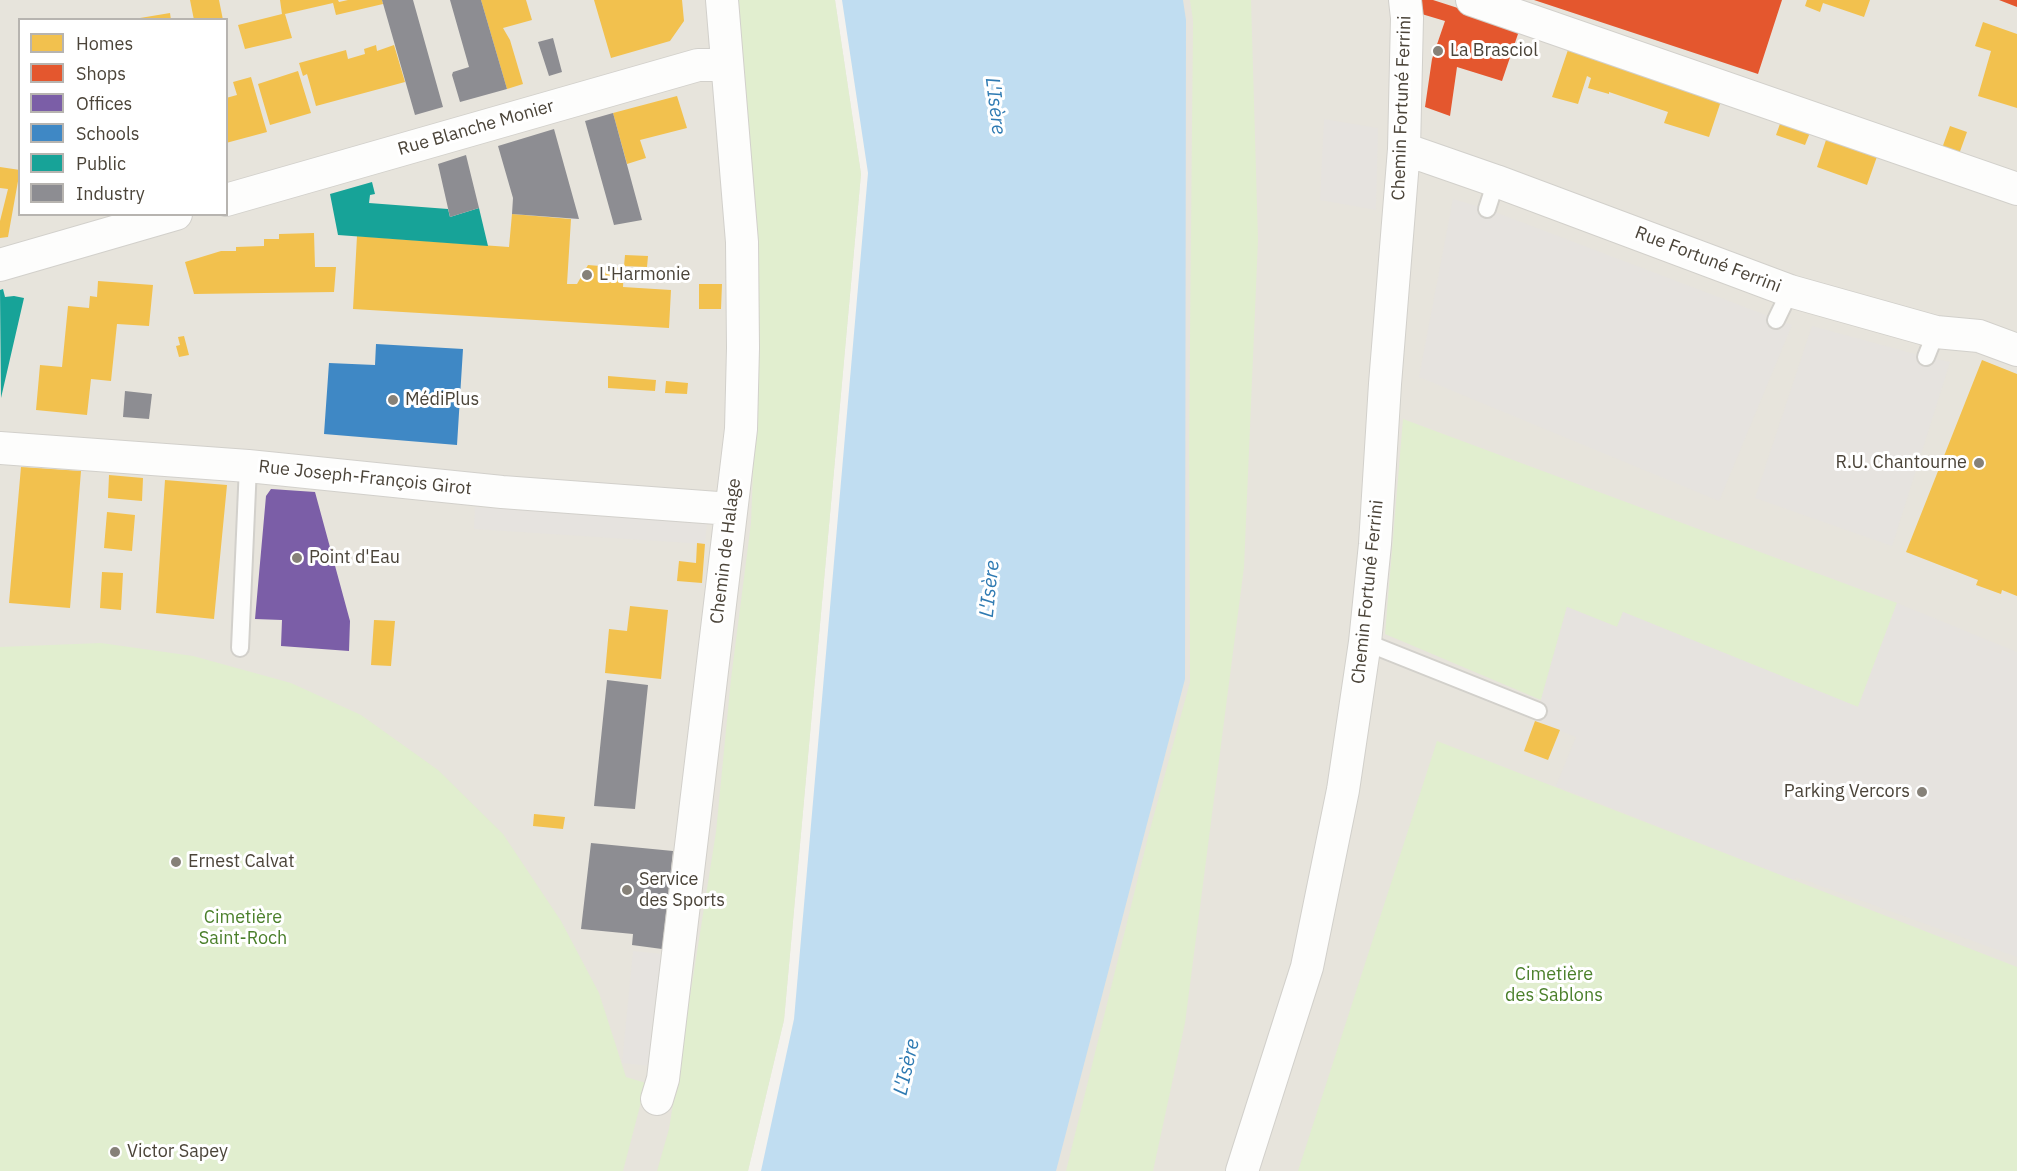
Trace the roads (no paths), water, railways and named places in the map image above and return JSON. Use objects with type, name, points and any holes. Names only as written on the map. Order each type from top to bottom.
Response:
[{"type":"street","name":"Chemin de Halage","points":[[657,1099],[663,1079],[741,429],[742,242],[722,0]]},
{"type":"street","name":"Chemin Fortuné Ferrini","points":[[1242,1171],[1307,967],[1343,790],[1365,642],[1375,544],[1404,149],[1407,18],[1405,0]]},
{"type":"street","points":[[1472,0],[2017,189]]},
{"type":"street","name":"Rue Blanche Monier","points":[[228,199],[698,65],[727,66]]},
{"type":"street","name":"Rue Fortuné Ferrini","points":[[1404,149],[1492,195],[1790,291],[1931,345],[1979,336],[2017,350]]},
{"type":"street","points":[[0,265],[169,216]]},
{"type":"street","name":"Rue Joseph-François Girot","points":[[0,448],[248,466],[502,492],[731,509]]},
{"type":"lane","points":[[1776,320],[1790,291]]},
{"type":"lane","points":[[240,648],[248,466]]},
{"type":"lane","points":[[1365,642],[1538,711]]},
{"type":"water","name":"L'Isère","points":[[842,0],[1183,0],[1186,20],[1185,679],[1056,1171],[761,1171],[794,1019],[868,173]]},
{"type":"place","name":"La Brasciol","points":[[1438,51]]},
{"type":"place","name":"L'Harmonie","points":[[587,275]]},
{"type":"place","name":"MédiPlus","points":[[393,400]]},
{"type":"place","name":"R.U. Chantourne","points":[[1979,463]]},
{"type":"place","name":"Point d'Eau","points":[[297,558]]},
{"type":"place","name":"Parking Vercors","points":[[1922,792]]},
{"type":"place","name":"Ernest Calvat","points":[[176,862]]},
{"type":"place","name":"Service des Sports","points":[[627,890]]},
{"type":"place","name":"Victor Sapey","points":[[115,1152]]},
{"type":"park label","name":"Cimetière Saint-Roch","points":[[243,928]]},
{"type":"park label","name":"Cimetière des Sablons","points":[[1554,985]]}]
